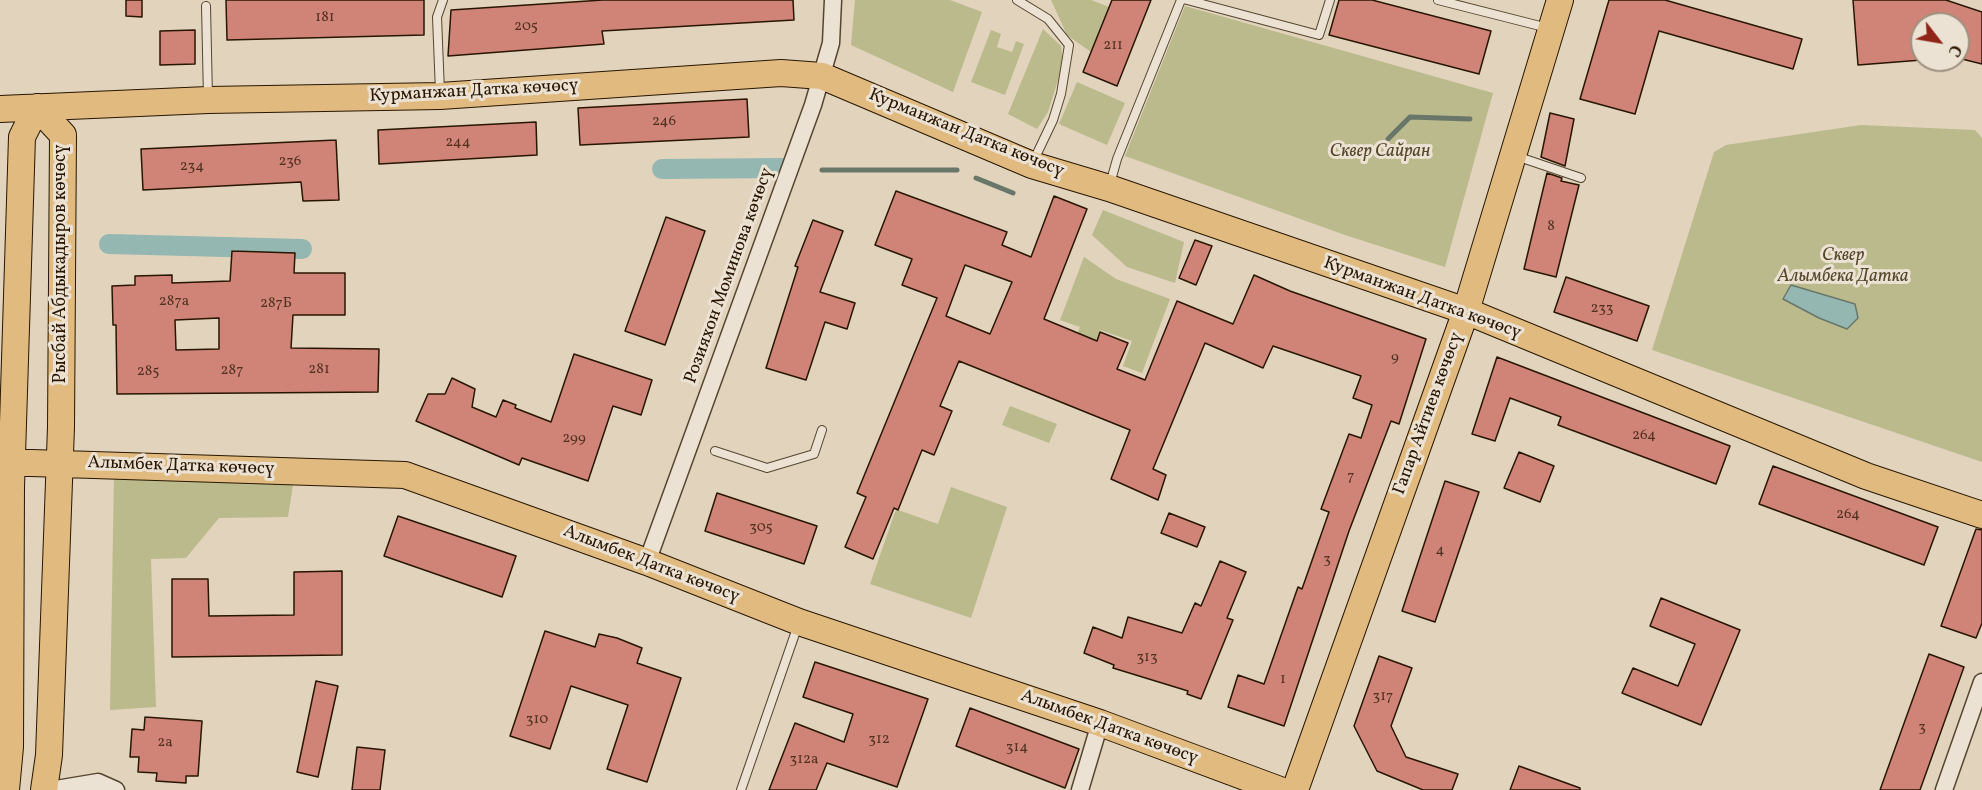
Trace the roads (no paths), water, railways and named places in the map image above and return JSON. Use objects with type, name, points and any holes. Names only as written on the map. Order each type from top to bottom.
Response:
[{"type":"main road","name":"Гапар Айтиев көчөсү","points":[[1295,790],[1466,311],[1560,0]]},
{"type":"main road","name":"Курманжан Датка көчөсү","points":[[0,109],[208,100],[440,96],[781,73],[822,76],[1032,165],[1109,188],[1466,311],[1866,476],[1982,515]]},
{"type":"main road","points":[[6,790],[6,462],[22,137],[37,107]]},
{"type":"main road","name":"Рысбай Абдыкадыров көчөсү","points":[[37,107],[63,135],[59,464],[49,755],[44,790]]},
{"type":"main road","name":"Алымбек Датка көчөсү","points":[[6,462],[405,475],[647,562],[799,622],[1100,723],[1280,790]]},
{"type":"street","name":"Розияхон Моминова көчөсү","points":[[647,562],[822,76],[831,43],[833,0]]},
{"type":"street","points":[[1944,790],[1982,682]]},
{"type":"street","points":[[1080,790],[1100,723]]},
{"type":"street","points":[[50,790],[98,782],[116,790]]},
{"type":"lane","points":[[440,96],[437,17],[443,0]]},
{"type":"lane","points":[[1017,0],[1048,19],[1069,45],[1061,94],[1053,120],[1032,165]]},
{"type":"lane","points":[[1109,188],[1117,159],[1181,0]]},
{"type":"lane","points":[[1188,0],[1319,35],[1330,0]]},
{"type":"lane","points":[[1438,0],[1551,29]]},
{"type":"lane","points":[[206,6],[208,100]]},
{"type":"lane","points":[[1514,155],[1581,178]]},
{"type":"lane","points":[[715,451],[767,468],[814,454],[822,430]]},
{"type":"lane","points":[[741,790],[799,622]]},
{"type":"water","points":[[1791,285],[1855,304],[1858,318],[1847,329],[1819,318],[1783,299]]},
{"type":"waterway","points":[[1388,139],[1410,117],[1470,119]]},
{"type":"waterway","points":[[662,169],[782,168]]},
{"type":"waterway","points":[[822,170],[957,170]]},
{"type":"waterway","points":[[976,178],[1013,193]]},
{"type":"waterway","points":[[109,244],[302,249]]},
{"type":"park label","name":"Сквер Сайран","points":[[1380,153]]},
{"type":"park label","name":"Сквер Алымбека Датка","points":[[1843,267]]}]
